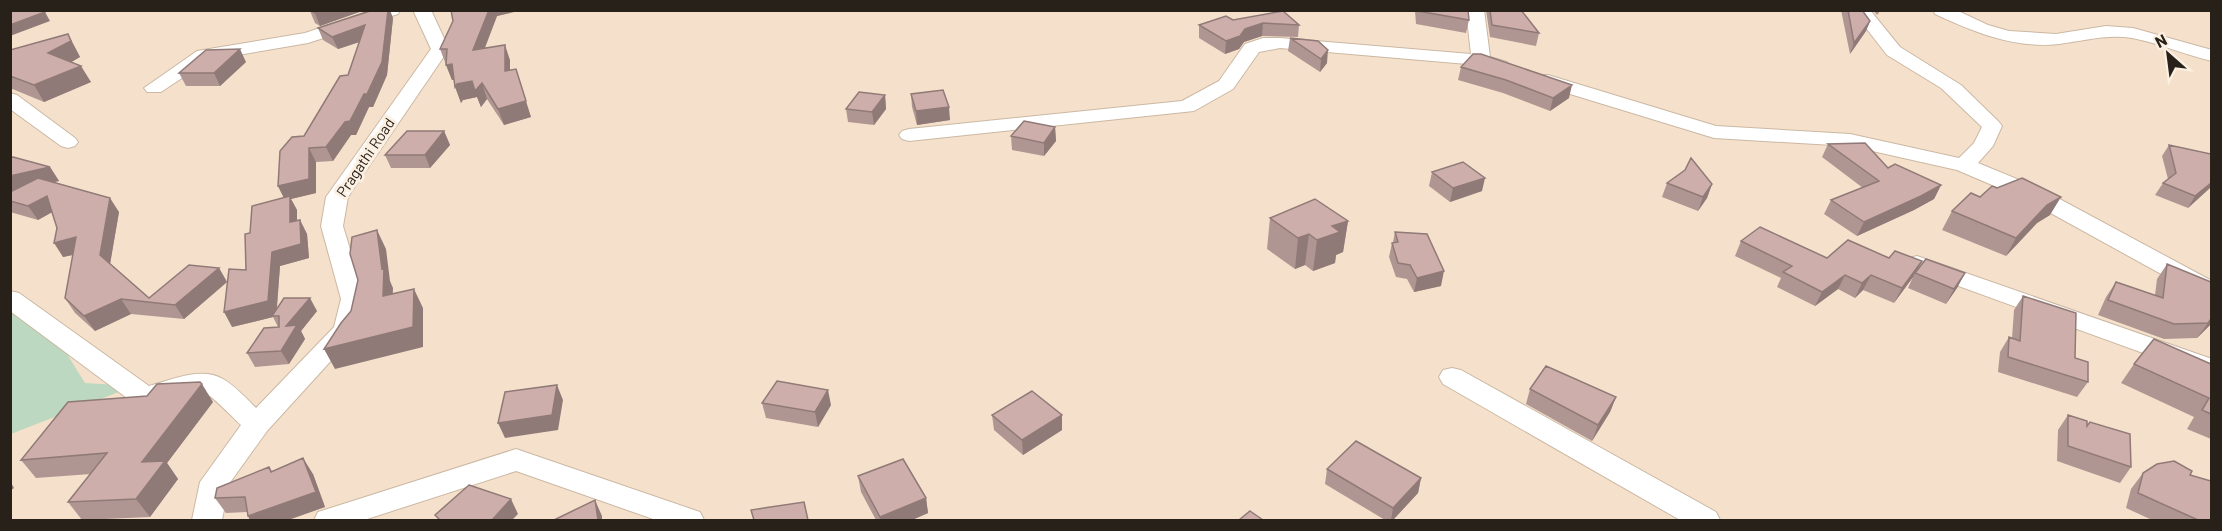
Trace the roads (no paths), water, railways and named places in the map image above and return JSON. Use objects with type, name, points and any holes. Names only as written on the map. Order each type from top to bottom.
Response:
[{"type":"street","points":[[154,88],[204,55],[308,38],[392,10]]},
{"type":"street","name":"Pragathi Road","points":[[207,520],[215,482],[257,424],[346,330],[353,299],[332,226],[337,197],[440,49],[422,10]]},
{"type":"street","points":[[1475,10],[1481,60]]},
{"type":"street","points":[[1860,10],[1871,20],[1890,48],[1940,79],[1975,106],[1992,126],[1983,146],[1964,165]]},
{"type":"street","points":[[1941,10],[1982,30],[2008,36],[2056,39],[2106,31],[2133,33],[2211,56]]},
{"type":"street","points":[[909,135],[1187,107],[1226,86],[1238,65],[1252,48],[1263,44],[1280,43],[1481,60],[1714,132],[1850,140],[1964,165],[2033,194],[2211,291]]},
{"type":"street","points":[[10,99],[68,142]]},
{"type":"street","points":[[1917,263],[2211,369]]},
{"type":"street","points":[[10,299],[145,397],[195,383],[213,385],[257,424]]},
{"type":"street","points":[[1452,377],[1705,520]]},
{"type":"street","points":[[329,520],[516,460],[689,520]]}]
